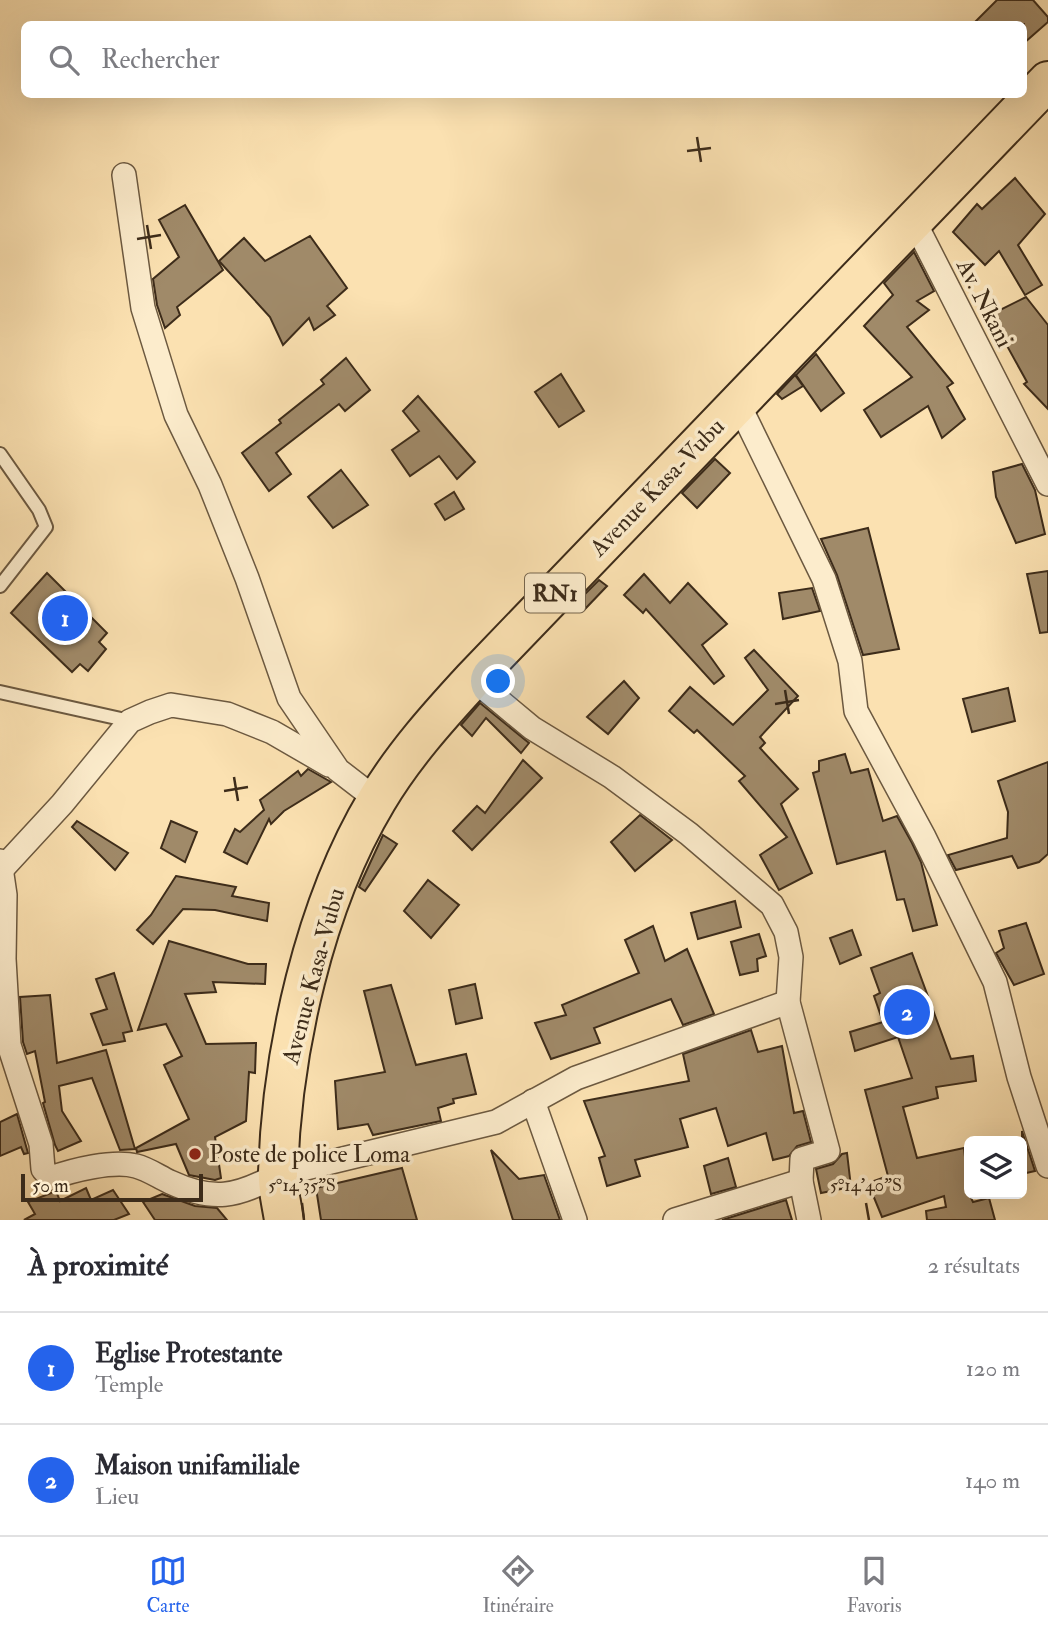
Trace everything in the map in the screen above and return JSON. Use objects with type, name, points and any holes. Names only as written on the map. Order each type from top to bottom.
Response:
[{"type":"highway","name":"Avenue Kasa-Vubu","points":[[284,1220],[278,1175],[287,1070],[329,898],[377,800],[427,731],[472,679],[1048,81]]},
{"type":"street","points":[[124,175],[143,308],[176,415],[210,485],[289,698],[338,770]]},
{"type":"street","name":"Av. Nkani","points":[[915,220],[1048,484]]},
{"type":"street","points":[[738,403],[824,579],[850,662],[856,711],[924,837],[995,982],[1019,1077],[1048,1166]]},
{"type":"street","points":[[472,679],[532,728],[611,777],[689,834],[772,905],[786,932],[791,957],[788,1002],[828,1151],[802,1159],[802,1181],[809,1220]]},
{"type":"street","points":[[377,800],[338,770],[271,732],[227,714],[171,705],[130,721],[62,804],[1,865],[9,1045],[36,1125],[45,1174],[51,1178],[86,1168],[134,1165],[196,1193],[213,1196],[252,1189],[278,1175],[496,1122],[576,1078],[788,1002]]},
{"type":"street","points":[[533,1101],[575,1220]]},
{"type":"street","points":[[675,1220],[802,1181]]},
{"type":"lane","points":[[0,454],[39,510],[46,527],[0,586]]},
{"type":"lane","points":[[0,692],[130,721]]},
{"type":"building","points":[[997,0],[1033,0],[1048,17],[1048,22],[1027,40],[1027,21],[976,21]]},
{"type":"building","points":[[1015,178],[1045,214],[1018,245],[1042,285],[1025,295],[999,251],[985,265],[953,232],[977,204],[982,209]]},
{"type":"building","points":[[185,205],[223,270],[177,307],[180,315],[165,328],[157,305],[153,279],[179,257],[159,220]]},
{"type":"building","points":[[310,236],[347,288],[327,306],[335,315],[314,330],[309,318],[283,345],[270,317],[219,261],[244,238],[265,261]]},
{"type":"building","points":[[914,252],[934,291],[917,301],[929,310],[907,327],[953,383],[947,387],[965,419],[942,438],[928,406],[881,437],[864,410],[912,377],[864,326],[893,295],[884,283]]},
{"type":"building","points":[[1026,297],[1048,325],[1048,409],[1024,384],[1027,382],[990,315]]},
{"type":"building","points":[[816,354],[844,393],[821,411],[796,375]]},
{"type":"building","points":[[346,358],[370,390],[345,411],[339,404],[276,453],[291,474],[269,491],[242,453],[281,423],[279,420],[324,384],[321,380]]},
{"type":"building","points":[[561,374],[584,411],[559,427],[535,392]]},
{"type":"building","points":[[795,375],[803,386],[782,399],[777,394]]},
{"type":"building","points":[[418,396],[475,462],[457,479],[439,456],[410,476],[392,450],[419,431],[403,411]]},
{"type":"building","points":[[715,459],[730,473],[697,508],[682,493]]},
{"type":"building","points":[[1022,464],[1035,490],[1045,534],[1016,543],[996,497],[993,472]]},
{"type":"building","points":[[341,470],[368,505],[333,528],[308,497]]},
{"type":"building","points":[[454,492],[464,509],[445,520],[435,504]]},
{"type":"building","points":[[868,528],[899,649],[863,655],[837,575],[821,539]]},
{"type":"building","points":[[1048,571],[1048,632],[1040,633],[1027,574]]},
{"type":"building","points":[[47,573],[107,633],[99,642],[106,649],[88,671],[80,664],[72,672],[11,613]]},
{"type":"building","points":[[644,574],[670,603],[688,583],[727,624],[702,645],[724,676],[714,684],[646,609],[643,613],[624,595]]},
{"type":"building","points":[[599,580],[607,586],[585,609],[577,602]]},
{"type":"building","points":[[812,588],[820,611],[783,619],[779,593]]},
{"type":"building","points":[[754,650],[798,696],[760,737],[765,743],[760,748],[798,789],[781,804],[812,873],[779,890],[760,855],[787,837],[739,781],[745,776],[697,730],[694,733],[669,711],[690,687],[733,725],[768,690],[745,658]]},
{"type":"building","points":[[624,681],[639,698],[608,734],[587,717]]},
{"type":"building","points":[[1008,688],[1015,721],[972,732],[963,699]]},
{"type":"building","points":[[480,703],[529,743],[521,753],[486,718],[472,736],[461,725]]},
{"type":"building","points":[[845,754],[851,773],[868,769],[883,821],[897,816],[912,843],[921,862],[937,925],[913,931],[904,899],[897,900],[885,851],[837,864],[813,773],[819,771],[819,761]]},
{"type":"building","points":[[523,760],[542,778],[472,850],[453,831],[477,806],[485,813]]},
{"type":"building","points":[[1048,762],[1048,854],[1039,862],[1018,868],[1012,856],[956,870],[948,855],[1007,838],[1008,812],[998,781]]},
{"type":"building","points":[[308,769],[331,782],[284,811],[271,824],[269,819],[247,864],[224,852],[235,829],[240,832],[264,810],[260,800],[298,771],[301,776]]},
{"type":"building","points":[[640,815],[672,840],[635,871],[611,842]]},
{"type":"building","points":[[77,821],[128,853],[115,870],[72,827]]},
{"type":"building","points":[[171,821],[197,832],[185,862],[161,848]]},
{"type":"building","points":[[383,835],[397,844],[365,891],[359,887]]},
{"type":"building","points":[[176,876],[236,887],[232,896],[269,903],[267,921],[215,910],[183,909],[153,944],[137,930],[151,915]]},
{"type":"building","points":[[428,880],[459,905],[431,938],[404,911]]},
{"type":"building","points":[[735,901],[741,927],[698,939],[691,913]]},
{"type":"building","points":[[1026,923],[1044,974],[1014,985],[996,953],[1004,948],[999,931]]},
{"type":"building","points":[[653,926],[665,961],[687,949],[714,1014],[683,1025],[671,999],[594,1028],[600,1043],[551,1059],[535,1023],[566,1015],[562,1005],[639,973],[625,940]]},
{"type":"building","points":[[852,930],[861,955],[840,964],[830,938]]},
{"type":"building","points":[[759,934],[766,956],[757,959],[758,971],[740,975],[731,942]]},
{"type":"building","points":[[169,941],[248,964],[266,964],[265,984],[213,982],[216,992],[185,994],[206,1044],[256,1043],[255,1073],[249,1072],[246,1121],[215,1137],[221,1178],[215,1180],[189,1175],[176,1144],[137,1152],[136,1148],[189,1119],[164,1065],[182,1056],[166,1024],[138,1030]]},
{"type":"building","points":[[912,953],[951,1059],[973,1056],[976,1081],[936,1087],[938,1098],[903,1107],[917,1158],[964,1148],[964,1199],[972,1199],[973,1202],[989,1199],[995,1220],[927,1220],[926,1211],[946,1207],[944,1196],[882,1217],[868,1183],[888,1176],[865,1090],[912,1078],[898,1037],[855,1051],[850,1032],[883,1022],[874,996],[880,993],[871,968]]},
{"type":"building","points":[[114,973],[132,1031],[123,1033],[125,1041],[103,1045],[91,1014],[107,1009],[96,979]]},
{"type":"building","points":[[475,984],[482,1018],[456,1024],[449,990]]},
{"type":"building","points":[[391,985],[416,1065],[466,1054],[476,1094],[453,1099],[454,1103],[438,1108],[441,1121],[373,1135],[368,1124],[338,1129],[335,1081],[385,1072],[364,991]]},
{"type":"building","points":[[50,995],[57,1063],[106,1050],[135,1149],[120,1150],[92,1078],[59,1086],[62,1111],[81,1141],[58,1151],[43,1103],[45,1102],[35,1051],[27,1054],[23,1042],[20,997]]},
{"type":"building","points":[[751,1030],[758,1052],[782,1046],[794,1113],[803,1111],[811,1142],[797,1146],[789,1156],[773,1160],[766,1133],[728,1146],[716,1108],[680,1119],[688,1147],[635,1160],[640,1176],[607,1186],[599,1158],[605,1156],[584,1101],[689,1081],[683,1054]]},
{"type":"building","points":[[17,1114],[28,1153],[24,1154],[21,1147],[0,1156],[0,1122]]},
{"type":"building","points":[[1027,1146],[1035,1171],[1027,1173]]},
{"type":"building","points":[[491,1150],[519,1179],[544,1175],[560,1220],[513,1220]]},
{"type":"building","points":[[847,1153],[851,1187],[821,1193],[816,1169],[833,1164],[842,1154]]},
{"type":"building","points":[[728,1158],[736,1187],[711,1194],[704,1166]]},
{"type":"building","points":[[402,1168],[417,1220],[321,1220],[316,1188]]},
{"type":"building","points":[[86,1188],[91,1200],[113,1190],[129,1214],[114,1220],[24,1220],[35,1214],[28,1202],[56,1191],[60,1201]]},
{"type":"building","points":[[162,1194],[195,1206],[217,1208],[227,1220],[155,1220],[143,1202]]},
{"type":"building","points":[[786,1200],[792,1220],[722,1220]]},
{"type":"place","name":"Eglise Protestante","points":[[65,618]]},
{"type":"place","name":"Maison unifamiliale","points":[[907,1012]]},
{"type":"place","name":"Poste de police Loma","points":[[195,1154]]}]
